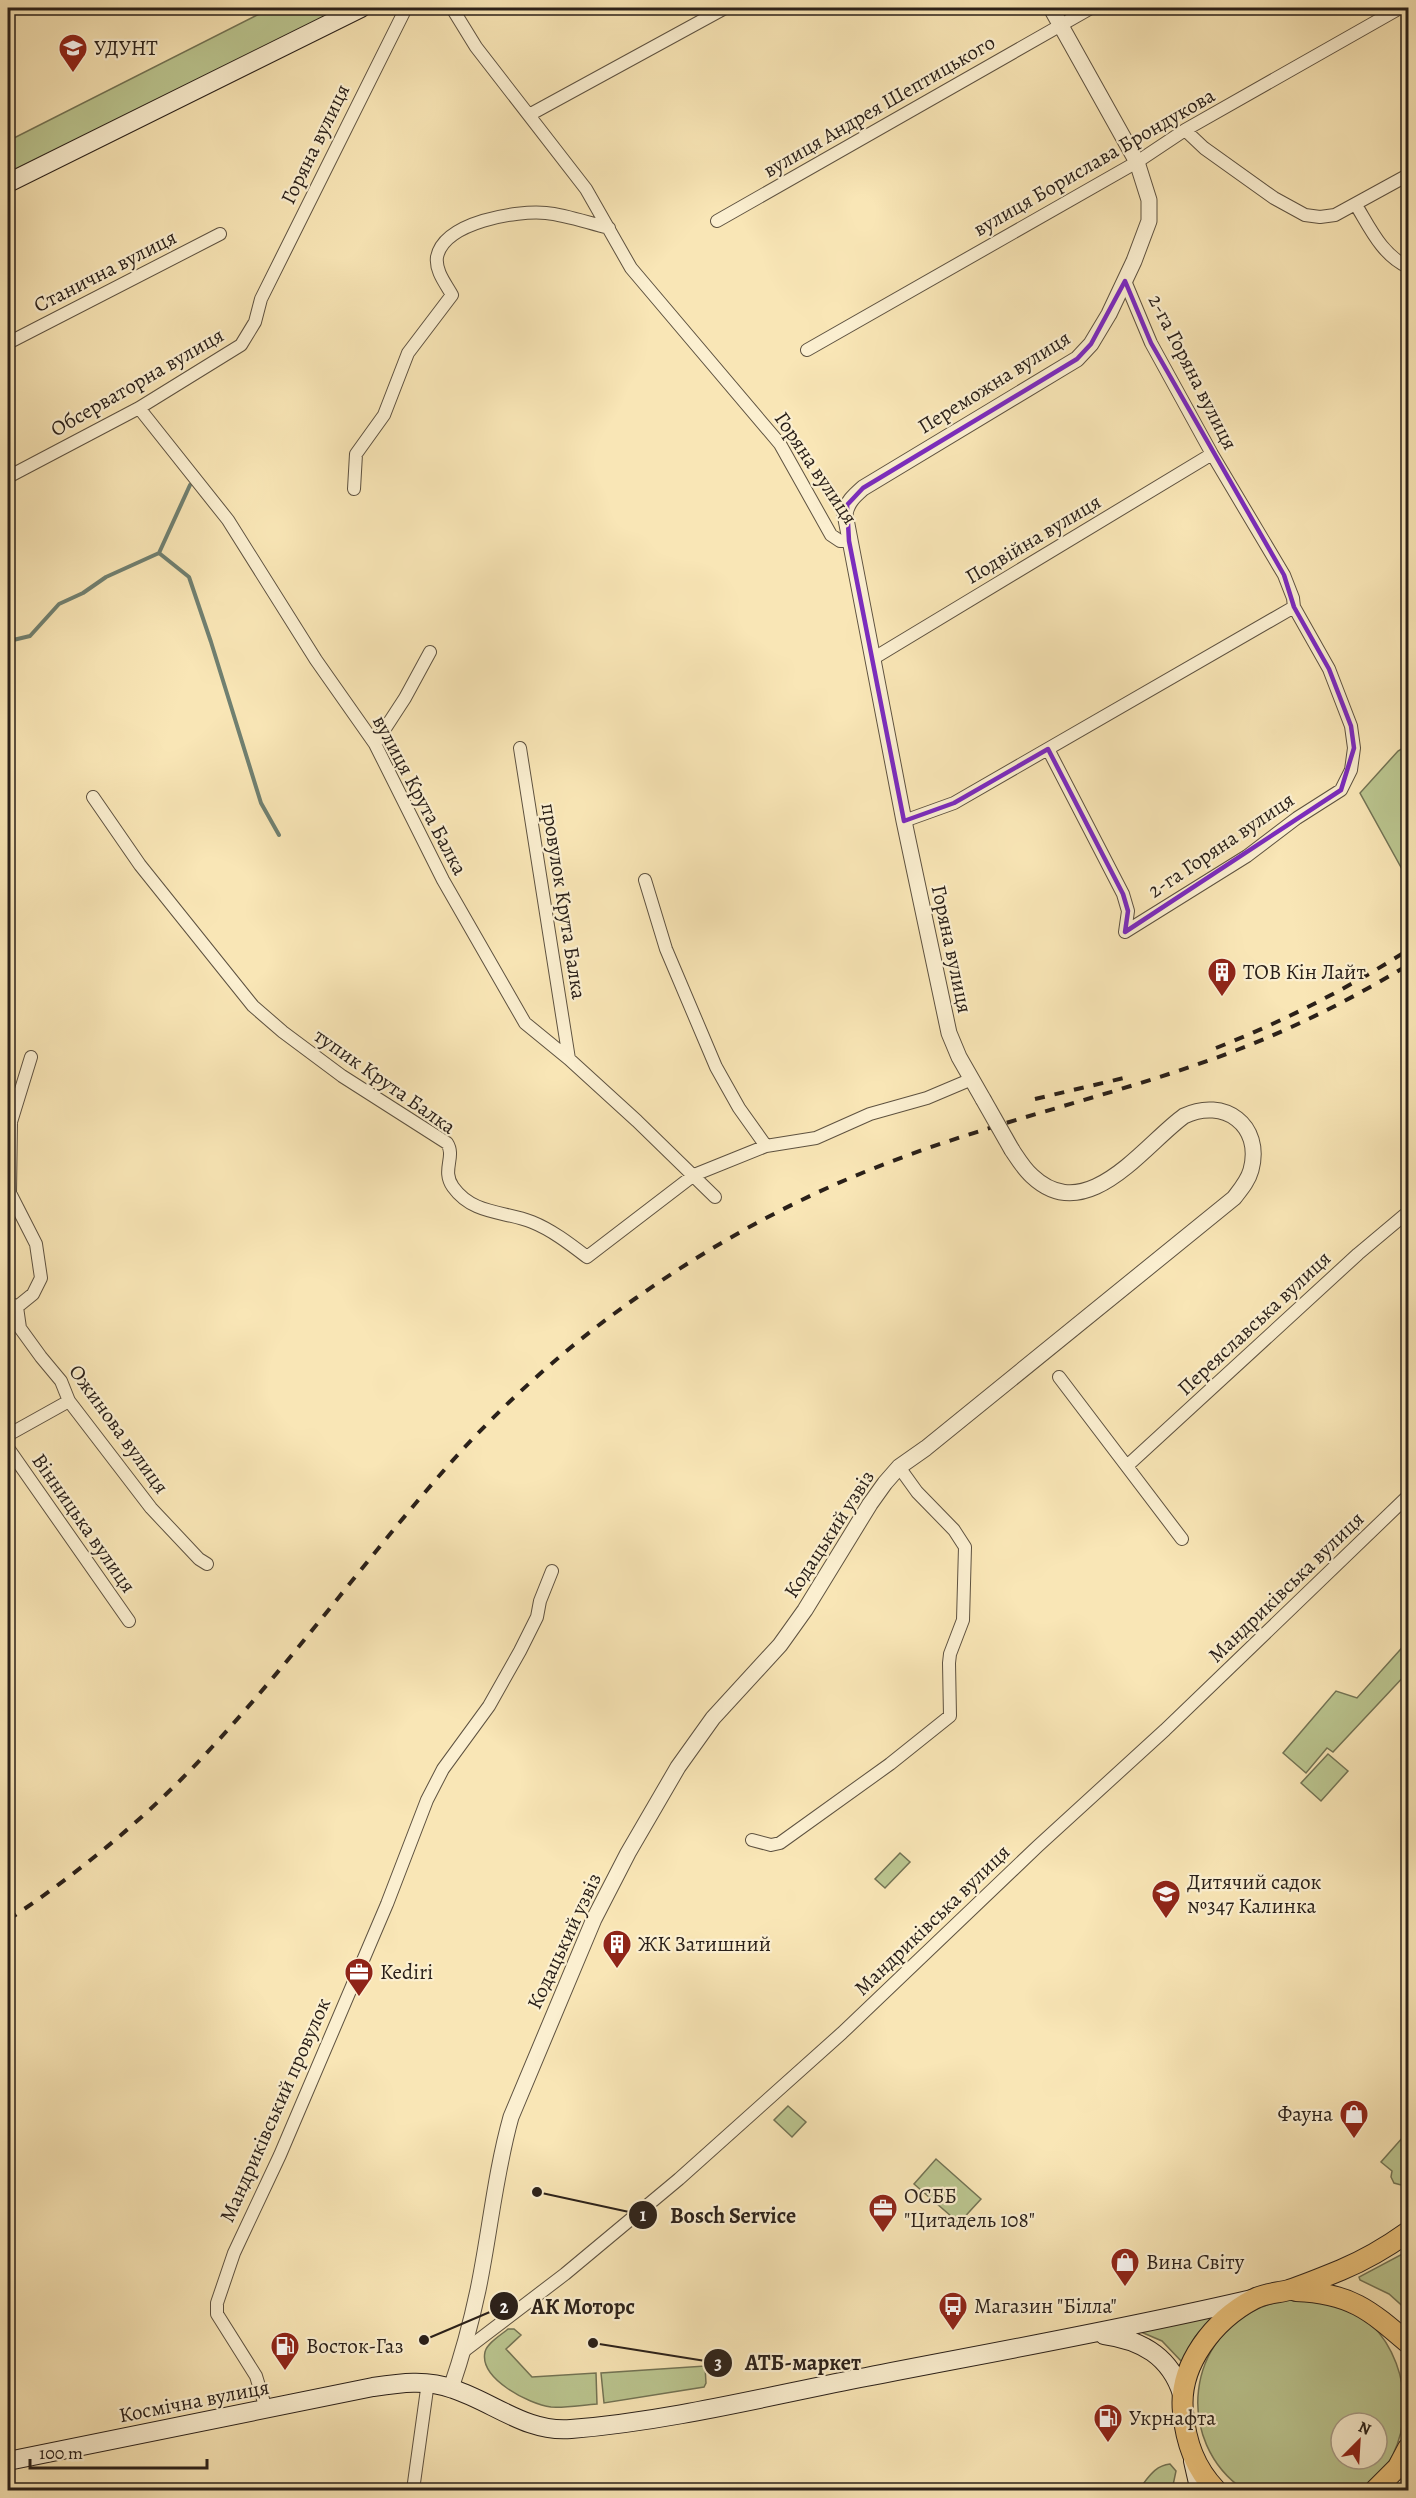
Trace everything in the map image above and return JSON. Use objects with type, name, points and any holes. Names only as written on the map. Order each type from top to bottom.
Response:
[{"type":"main road","points":[[8,183],[361,8]]},
{"type":"main road","points":[[1198,2490],[1182,2394],[1201,2347],[1216,2328],[1235,2311],[1256,2298],[1288,2290],[1343,2269],[1384,2249],[1408,2232]]},
{"type":"main road","points":[[1288,2290],[1320,2291],[1341,2296],[1366,2308],[1408,2343]]},
{"type":"main road","name":"Космічна вулиця","points":[[8,2461],[400,2383],[428,2382],[452,2388],[540,2427],[569,2430],[693,2410],[1090,2333],[1256,2298]]},
{"type":"main road","points":[[1387,2325],[1405,2347],[1408,2356]]},
{"type":"main road","name":"Космічна вулиця","points":[[1090,2333],[1124,2337],[1140,2343],[1158,2355],[1170,2369],[1182,2394]]},
{"type":"main road","points":[[1375,2490],[1398,2467],[1408,2448]]},
{"type":"main road","points":[[1191,2456],[1204,2478],[1216,2490]]},
{"type":"street","name":"Горяна вулиця","points":[[261,299],[406,8]]},
{"type":"street","name":"Горяна вулиця","points":[[452,8],[476,47],[586,189],[631,268],[780,444],[831,535],[840,541],[849,541],[874,658],[904,821],[949,1033],[959,1058],[983,1099]]},
{"type":"street","points":[[529,115],[724,8]]},
{"type":"street","name":"Переможна вулиця","points":[[849,541],[845,514],[852,497],[871,483],[1077,359],[1091,344],[1109,314],[1144,239],[1149,221],[1149,200],[1137,162],[1051,8]]},
{"type":"street","name":"вулиця Андрея Шептицького","points":[[717,221],[1091,8]]},
{"type":"street","name":"вулиця Борислава Брондукова","points":[[807,350],[1137,162],[1185,130],[1400,8]]},
{"type":"street","points":[[1185,130],[1204,148],[1274,198],[1305,215],[1320,217],[1335,215],[1408,175]]},
{"type":"street","points":[[1356,205],[1380,246],[1399,263],[1408,267]]},
{"type":"street","points":[[354,489],[356,454],[384,415],[408,353],[453,295],[438,269],[437,257],[443,245],[467,226],[506,215],[529,212],[548,213],[609,228]]},
{"type":"street","name":"Станична вулиця","points":[[8,343],[220,234]]},
{"type":"street","name":"2-га Горяна вулиця","points":[[1048,749],[1123,894],[1128,911],[1125,932],[1247,856],[1297,818],[1341,790],[1351,770],[1354,748],[1351,726],[1329,669],[1294,607],[1284,575],[1151,343],[1125,281]]},
{"type":"street","name":"Обсерваторна вулиця","points":[[8,477],[139,408],[241,345],[255,322],[261,299]]},
{"type":"street","name":"вулиця Крута Балка","points":[[139,408],[228,520],[316,660],[375,744],[443,880],[525,1023],[569,1059],[694,1175]]},
{"type":"street","name":"Подвійна вулиця","points":[[874,658],[1212,453]]},
{"type":"street","points":[[904,821],[954,803],[1294,607]]},
{"type":"street","points":[[375,744],[405,698],[430,652]]},
{"type":"street","name":"провулок Крута Балка","points":[[520,748],[569,1059]]},
{"type":"street","name":"тупик Крута Балка","points":[[93,797],[140,865],[253,1006],[283,1032],[342,1076],[447,1143],[451,1152],[447,1169],[448,1178],[457,1192],[469,1201],[484,1210],[531,1221],[563,1238],[587,1257],[694,1175]]},
{"type":"street","points":[[645,880],[666,949],[716,1067],[739,1108],[766,1146]]},
{"type":"street","name":"Ожинова вулиця","points":[[31,1057],[11,1122],[10,1193],[36,1244],[41,1278],[33,1294],[12,1304],[20,1328],[62,1381],[69,1401],[151,1508],[199,1559],[207,1564]]},
{"type":"street","points":[[715,1197],[694,1175],[766,1146],[816,1138],[870,1114],[927,1098],[972,1079]]},
{"type":"street","name":"Кодацький узвіз","points":[[452,2388],[464,2351],[478,2290],[502,2149],[511,2117],[594,1919],[628,1853],[678,1767],[713,1718],[780,1645],[805,1610],[870,1504],[899,1467],[926,1448],[1234,1198],[1245,1184],[1251,1170],[1253,1157],[1246,1129],[1237,1118],[1225,1111],[1211,1108],[1197,1109],[1184,1116],[1120,1173],[1101,1185],[1076,1193],[1051,1189],[1030,1175],[1012,1150],[983,1099]]},
{"type":"street","name":"Переяславська вулиця","points":[[1127,1466],[1358,1254],[1408,1212]]},
{"type":"street","points":[[1059,1377],[1182,1539]]},
{"type":"street","points":[[8,1435],[69,1401]]},
{"type":"street","name":"Вінницька вулиця","points":[[8,1448],[129,1621]]},
{"type":"street","points":[[752,1840],[771,1845],[780,1843],[890,1764],[950,1716],[949,1664],[950,1654],[963,1620],[965,1547],[954,1530],[917,1492],[899,1467]]},
{"type":"street","name":"Мандриківська вулиця","points":[[464,2351],[565,2274],[679,2179],[842,2033],[1038,1846],[1161,1734],[1408,1496]]},
{"type":"street","name":"Мандриківський провулок","points":[[266,2409],[256,2376],[217,2314],[221,2285],[280,2155],[387,1904],[427,1800],[443,1769],[489,1706],[520,1651],[537,1617],[540,1601],[552,1571]]},
{"type":"street","points":[[413,2490],[428,2382]]},
{"type":"highlighted area","points":[[1125,281],[1151,343],[1284,575],[1294,607],[1329,669],[1351,726],[1354,748],[1341,790],[1125,932],[1128,911],[1123,894],[1048,749],[954,803],[904,821],[849,541],[847,505],[863,488],[1077,359],[1091,344]]},
{"type":"green space","points":[[271,8],[342,8],[8,176],[8,141]]},
{"type":"green space","points":[[1408,745],[1408,880],[1360,793],[1398,751]]},
{"type":"green space","points":[[1408,1641],[1408,1672],[1333,1752],[1327,1748],[1306,1773],[1283,1753],[1336,1691],[1357,1698]]},
{"type":"green space","points":[[1328,1754],[1348,1771],[1321,1801],[1301,1783]]},
{"type":"green space","points":[[900,1853],[910,1862],[885,1888],[875,1879]]},
{"type":"green space","points":[[788,2106],[806,2122],[792,2137],[774,2120]]},
{"type":"green space","points":[[1403,2137],[1408,2142],[1408,2183],[1401,2185],[1394,2183],[1391,2177],[1392,2171],[1381,2162]]},
{"type":"green space","points":[[936,2159],[981,2199],[959,2223],[914,2184]]},
{"type":"green space","points":[[1408,2251],[1408,2311],[1389,2294],[1360,2280],[1359,2277]]},
{"type":"green space","points":[[1308,2299],[1341,2307],[1357,2314],[1371,2324],[1386,2342],[1396,2363],[1402,2386],[1404,2410],[1401,2433],[1389,2461],[1389,2411],[1329,2411],[1329,2471],[1382,2471],[1363,2490],[1244,2490],[1222,2469],[1207,2445],[1199,2418],[1199,2390],[1205,2364],[1219,2339],[1240,2319],[1267,2305]]},
{"type":"green space","points":[[1213,2316],[1195,2337],[1182,2362],[1162,2341],[1134,2329]]},
{"type":"green space","points":[[508,2329],[514,2329],[521,2335],[506,2349],[532,2377],[596,2373],[597,2404],[568,2407],[542,2405],[519,2395],[497,2380],[485,2362],[485,2352],[491,2342]]},
{"type":"green space","points":[[705,2366],[706,2383],[704,2387],[604,2403],[601,2373]]},
{"type":"green space","points":[[1170,2464],[1176,2471],[1172,2490],[1138,2490],[1155,2470]]},
{"type":"waterway","points":[[159,553],[190,485]]},
{"type":"waterway","points":[[9,641],[30,636],[59,604],[83,593],[106,577],[159,553],[189,577],[261,803],[279,835]]},
{"type":"railway","points":[[1216,1048],[1315,1003],[1408,950]]},
{"type":"railway","points":[[8,1920],[90,1861],[190,1771],[305,1639],[423,1494],[475,1437],[564,1353],[664,1279],[751,1226],[841,1182],[917,1152],[1146,1081],[1237,1050],[1324,1011],[1408,965]]},
{"type":"railway","points":[[1035,1099],[1128,1077]]},
{"type":"place","name":"УДУНТ","points":[[73,74]]},
{"type":"place","name":"ТОВ Кін Лайт","points":[[1222,998]]},
{"type":"place","name":"Дитячий садок №347 Калинка","points":[[1166,1920]]},
{"type":"place","name":"ЖК Затишний","points":[[617,1970]]},
{"type":"place","name":"Kediri","points":[[359,1998]]},
{"type":"place","name":"Фауна","points":[[1354,2140]]},
{"type":"place","name":"Bosch Service","points":[[537,2192]]},
{"type":"place","name":"ОСББ \"Цитадель 108\"","points":[[883,2234]]},
{"type":"place","name":"Вина Світу","points":[[1125,2288]]},
{"type":"place","name":"Магазин \"Білла\"","points":[[953,2332]]},
{"type":"place","name":"АК Моторс","points":[[424,2340]]},
{"type":"place","name":"АТБ-маркет","points":[[593,2343]]},
{"type":"place","name":"Восток-Газ","points":[[285,2372]]},
{"type":"place","name":"Укрнафта","points":[[1108,2444]]}]
